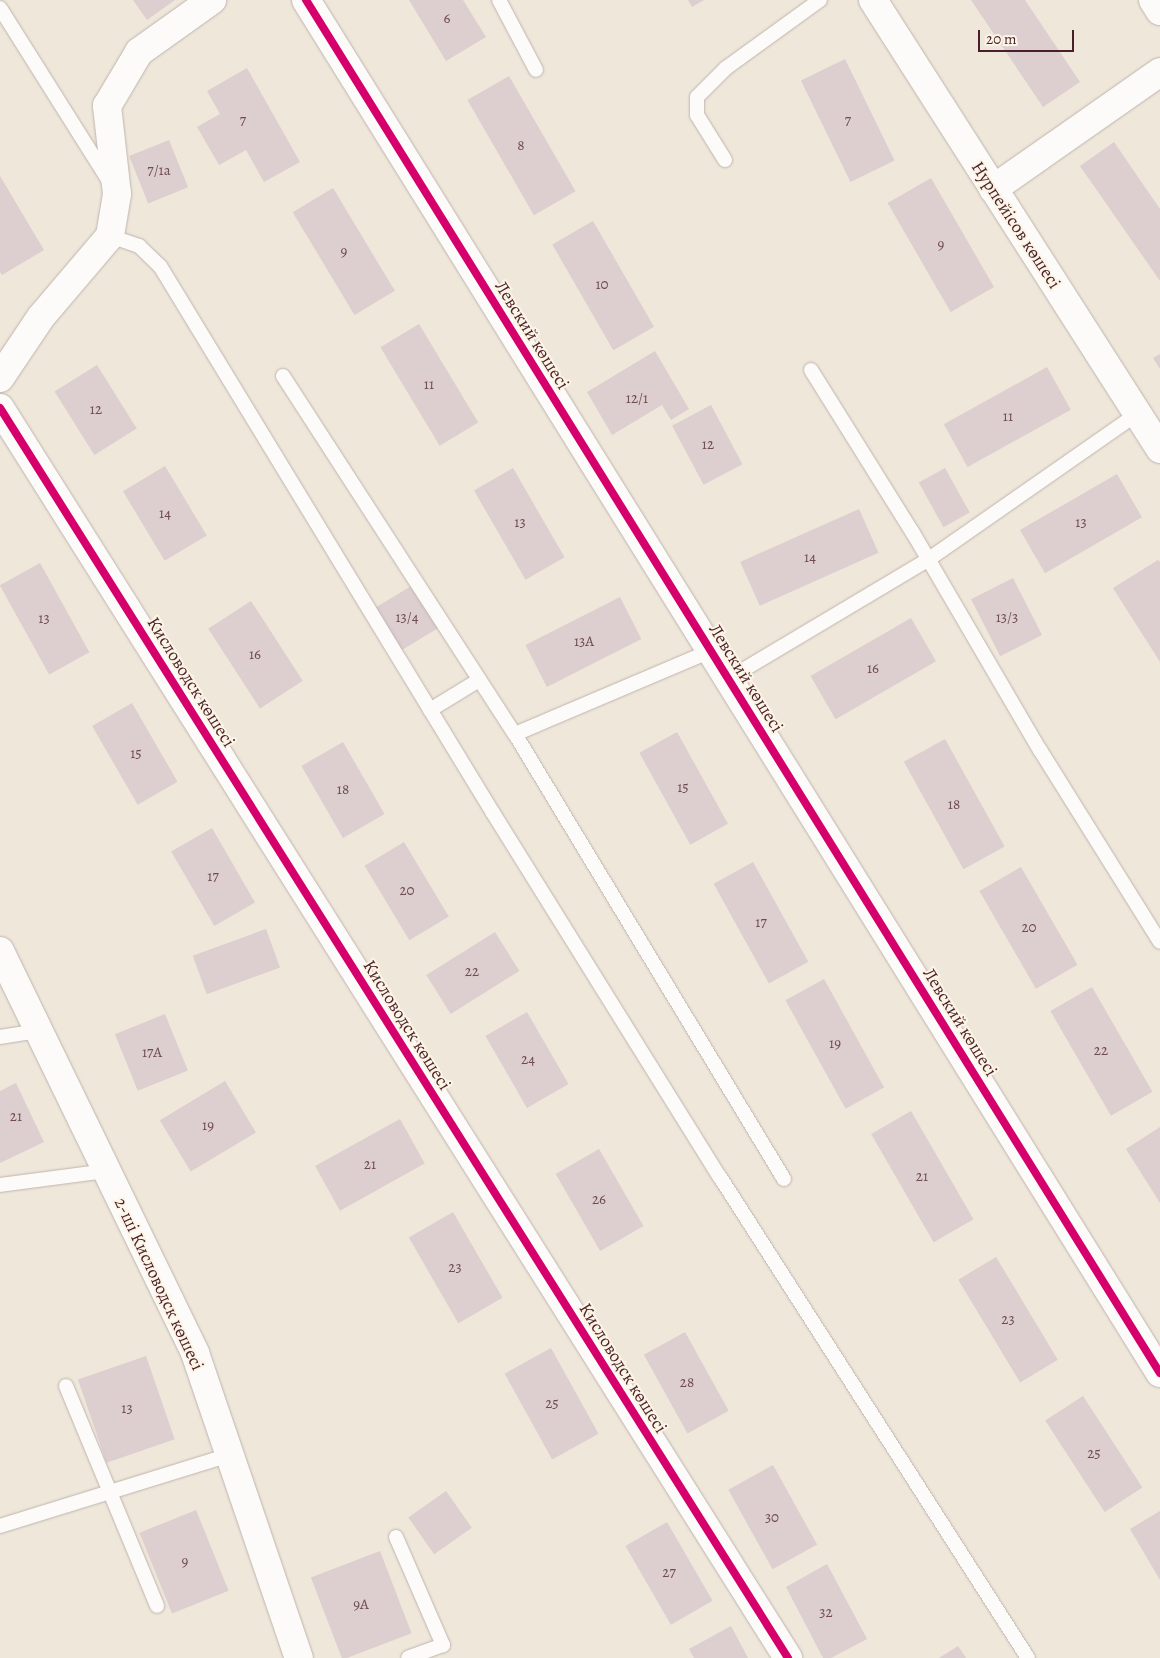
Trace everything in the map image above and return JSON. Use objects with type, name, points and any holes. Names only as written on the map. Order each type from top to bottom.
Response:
[{"type":"street","points":[[0,378],[41,317],[110,236],[117,194],[107,106],[139,52],[212,0]]},
{"type":"street","name":"Левский көшесі","points":[[306,0],[1160,1373]]},
{"type":"street","name":"Нурпейісов көшесі","points":[[872,0],[1160,449]]},
{"type":"street","points":[[1153,0],[1160,11]]},
{"type":"street","points":[[993,189],[1160,72]]},
{"type":"street","name":"Кисловодск көшесі","points":[[0,408],[788,1658]]},
{"type":"street","name":"2-ші Кисловодск көшесі","points":[[0,951],[195,1353],[299,1658]]},
{"type":"lane","points":[[498,0],[536,70]]},
{"type":"lane","points":[[725,160],[697,116],[697,97],[726,68],[820,0]]},
{"type":"lane","points":[[0,8],[117,194]]},
{"type":"lane","points":[[110,236],[139,246],[160,266],[430,710],[720,1178],[1028,1658]]},
{"type":"lane","points":[[811,370],[928,559],[1040,750],[1160,942]]},
{"type":"lane","points":[[283,376],[515,734],[784,1179]]},
{"type":"lane","points":[[728,679],[928,559],[1137,414]]},
{"type":"lane","points":[[515,734],[711,651]]},
{"type":"lane","points":[[430,710],[479,680]]},
{"type":"lane","points":[[0,1037],[39,1031]]},
{"type":"lane","points":[[0,1185],[106,1171]]},
{"type":"lane","points":[[66,1386],[108,1492],[157,1606]]},
{"type":"lane","points":[[0,1526],[229,1455]]},
{"type":"lane","points":[[396,1537],[443,1645],[408,1658]]},
{"type":"building","points":[[133,0],[175,0],[147,20]]},
{"type":"building","points":[[409,0],[463,0],[486,37],[446,61]]},
{"type":"building","points":[[688,0],[704,0],[692,7]]},
{"type":"building","points":[[971,0],[1025,0],[1080,82],[1043,107]]},
{"type":"building","points":[[845,59],[895,161],[850,182],[801,80]]},
{"type":"building","points":[[247,68],[300,162],[264,182],[246,150],[219,165],[197,127],[220,114],[207,91]]},
{"type":"building","points":[[509,76],[576,191],[534,215],[467,100]]},
{"type":"building","points":[[169,140],[188,187],[148,203],[129,156]]},
{"type":"building","points":[[1114,142],[1160,209],[1160,281],[1080,166]]},
{"type":"building","points":[[0,176],[44,250],[2,275],[0,272]]},
{"type":"building","points":[[931,178],[994,287],[951,312],[888,203]]},
{"type":"building","points":[[333,188],[395,291],[355,315],[293,212]]},
{"type":"building","points":[[593,221],[654,327],[613,350],[552,244]]},
{"type":"building","points":[[419,324],[478,423],[440,446],[380,347]]},
{"type":"building","points":[[655,351],[689,409],[671,420],[662,405],[612,435],[587,392]]},
{"type":"building","points":[[1160,354],[1160,369],[1153,358]]},
{"type":"building","points":[[97,365],[137,429],[94,455],[55,391]]},
{"type":"building","points":[[1047,367],[1071,410],[968,467],[944,424]]},
{"type":"building","points":[[711,405],[742,464],[704,485],[672,426]]},
{"type":"building","points":[[165,466],[207,535],[165,561],[123,491]]},
{"type":"building","points":[[513,468],[564,557],[526,580],[474,490]]},
{"type":"building","points":[[945,468],[970,513],[943,527],[919,483]]},
{"type":"building","points":[[1117,474],[1142,517],[1045,573],[1020,530]]},
{"type":"building","points":[[859,509],[879,553],[760,606],[740,562]]},
{"type":"building","points":[[1158,560],[1160,562],[1160,662],[1113,588]]},
{"type":"building","points":[[40,563],[89,652],[49,675],[0,586]]},
{"type":"building","points":[[1013,578],[1042,635],[1000,656],[971,599]]},
{"type":"building","points":[[413,585],[439,628],[401,651],[375,608]]},
{"type":"building","points":[[620,597],[641,639],[547,687],[526,645]]},
{"type":"building","points":[[251,601],[303,681],[260,708],[208,629]]},
{"type":"building","points":[[911,618],[936,661],[836,719],[811,676]]},
{"type":"building","points":[[132,703],[178,782],[138,805],[92,726]]},
{"type":"building","points":[[677,732],[728,824],[690,845],[639,753]]},
{"type":"building","points":[[945,739],[1005,847],[964,869],[904,762]]},
{"type":"building","points":[[343,742],[385,814],[343,838],[301,766]]},
{"type":"building","points":[[212,828],[255,902],[214,926],[171,852]]},
{"type":"building","points":[[404,842],[449,917],[409,940],[365,866]]},
{"type":"building","points":[[753,862],[808,962],[769,984],[714,884]]},
{"type":"building","points":[[1021,867],[1078,965],[1036,989],[979,891]]},
{"type":"building","points":[[266,929],[280,968],[207,994],[193,956]]},
{"type":"building","points":[[495,932],[519,971],[451,1014],[426,975]]},
{"type":"building","points":[[824,979],[884,1087],[846,1109],[786,1000]]},
{"type":"building","points":[[1092,987],[1152,1092],[1111,1116],[1050,1011]]},
{"type":"building","points":[[527,1012],[568,1084],[527,1108],[485,1036]]},
{"type":"building","points":[[165,1014],[188,1071],[138,1091],[115,1034]]},
{"type":"building","points":[[225,1081],[256,1132],[191,1172],[160,1120]]},
{"type":"building","points":[[16,1083],[44,1142],[0,1163],[0,1091]]},
{"type":"building","points":[[911,1111],[974,1219],[934,1242],[871,1134]]},
{"type":"building","points":[[400,1119],[425,1164],[340,1211],[315,1166]]},
{"type":"building","points":[[1160,1127],[1160,1203],[1126,1149]]},
{"type":"building","points":[[599,1149],[644,1226],[600,1251],[556,1174]]},
{"type":"building","points":[[453,1212],[502,1298],[458,1323],[409,1238]]},
{"type":"building","points":[[996,1257],[1058,1360],[1020,1383],[958,1280]]},
{"type":"building","points":[[685,1332],[729,1411],[688,1434],[644,1355]]},
{"type":"building","points":[[551,1348],[599,1434],[552,1459],[505,1374]]},
{"type":"building","points":[[146,1356],[175,1439],[107,1463],[78,1379]]},
{"type":"building","points":[[1083,1396],[1142,1487],[1105,1512],[1045,1421]]},
{"type":"building","points":[[773,1465],[817,1545],[773,1569],[728,1490]]},
{"type":"building","points":[[446,1491],[472,1528],[434,1554],[408,1517]]},
{"type":"building","points":[[196,1510],[229,1591],[172,1614],[139,1533]]},
{"type":"building","points":[[1160,1511],[1160,1580],[1130,1529]]},
{"type":"building","points":[[667,1522],[712,1601],[671,1625],[625,1546]]},
{"type":"building","points":[[380,1551],[412,1633],[347,1658],[342,1658],[311,1578]]},
{"type":"building","points":[[827,1564],[867,1639],[831,1658],[823,1658],[786,1587]]},
{"type":"building","points":[[731,1626],[748,1658],[694,1658],[689,1649]]},
{"type":"building","points":[[958,1646],[966,1658],[939,1658]]},
{"type":"cycle path","points":[[306,0],[1160,1373]]},
{"type":"cycle path","points":[[0,408],[788,1658]]}]
